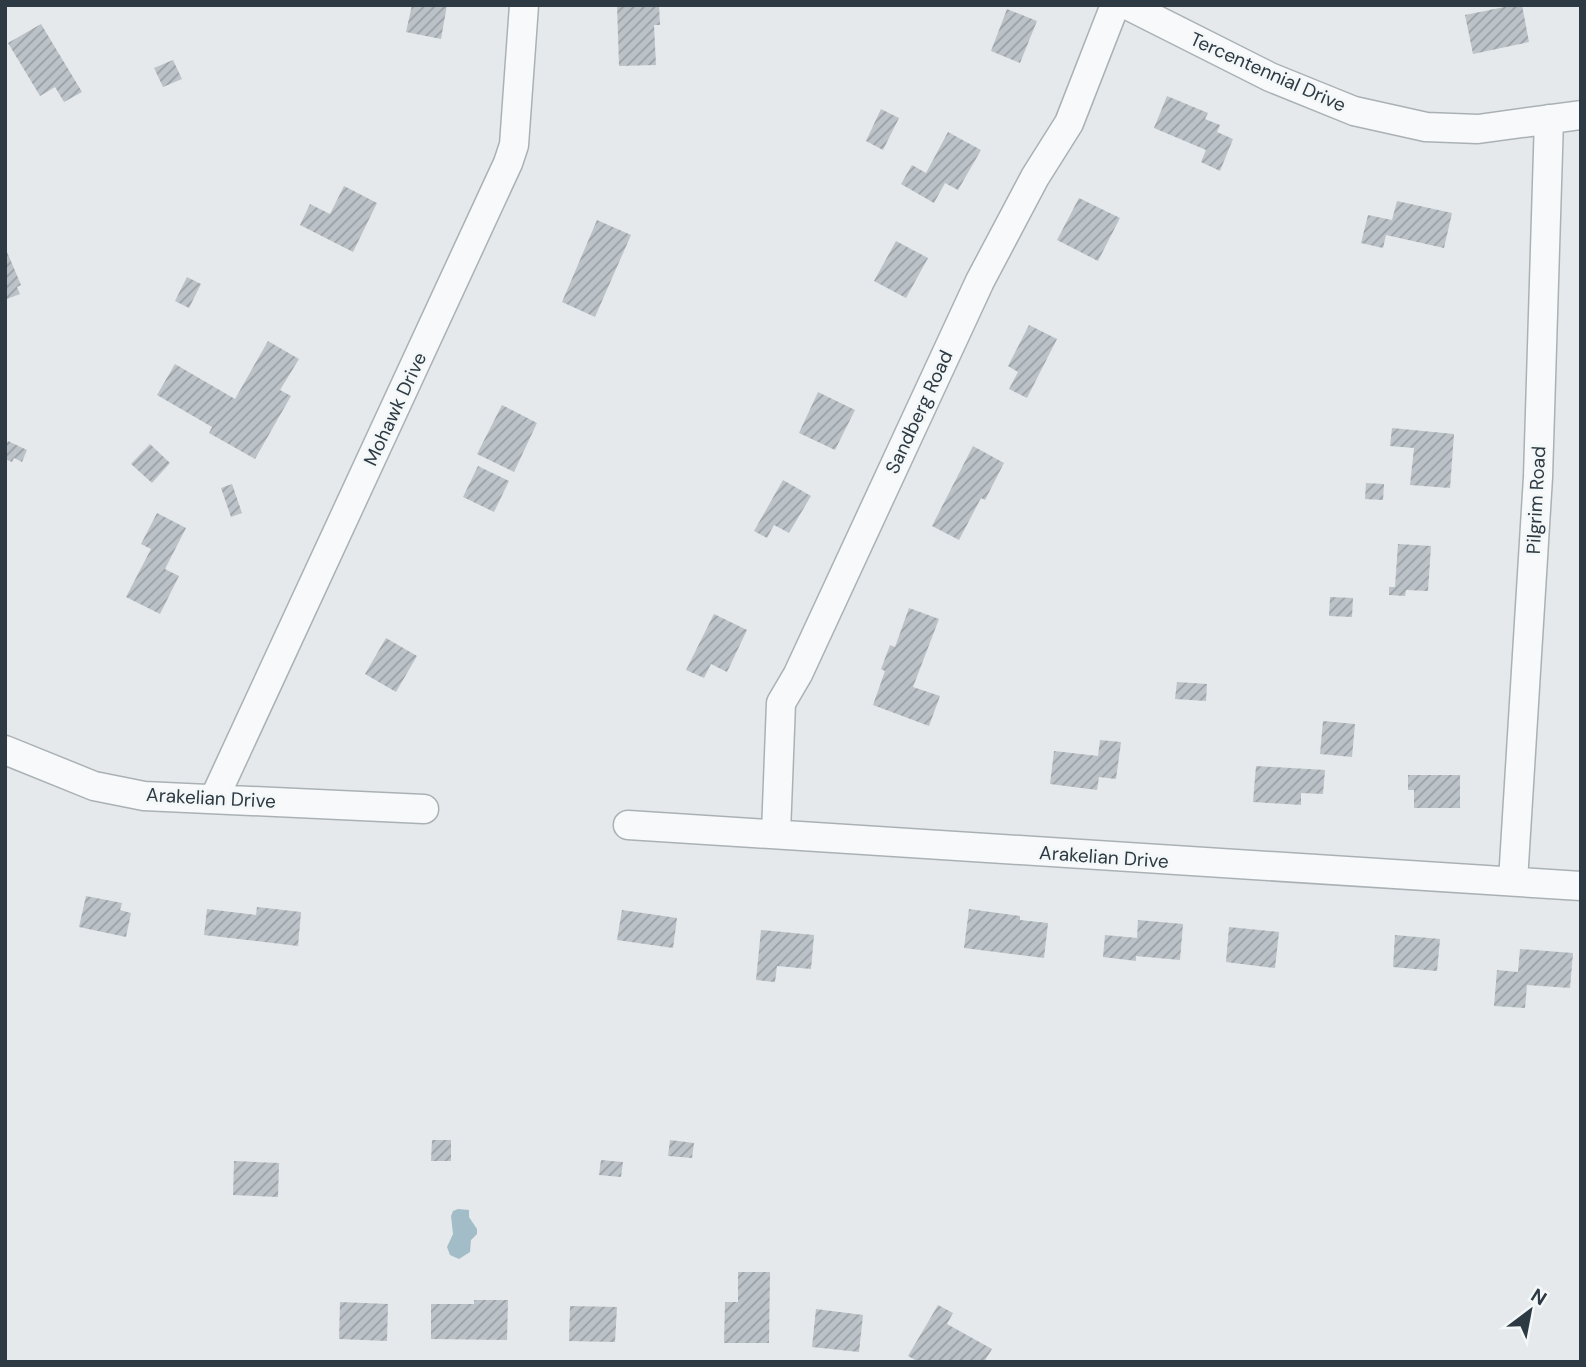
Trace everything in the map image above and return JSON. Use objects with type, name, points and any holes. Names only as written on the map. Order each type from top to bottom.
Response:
[{"type":"street","name":"Mohawk Drive","points":[[214,799],[508,163],[514,145],[524,5]]},
{"type":"street","name":"Sandberg Road","points":[[776,833],[781,703],[798,674],[980,281],[1035,177],[1069,123],[1115,5]]},
{"type":"street","name":"Tercentennial Drive","points":[[1127,5],[1270,77],[1354,111],[1426,127],[1478,129],[1581,115]]},
{"type":"street","name":"Pilgrim Road","points":[[1513,881],[1538,477],[1549,120]]},
{"type":"street","name":"Arakelian Drive","points":[[5,750],[94,786],[144,796],[424,808]]},
{"type":"street","name":"Arakelian Drive","points":[[628,825],[1581,886]]},
{"type":"water","points":[[469,1210],[469,1217],[477,1229],[477,1234],[471,1240],[470,1252],[459,1259],[450,1255],[447,1247],[453,1234],[451,1216],[453,1211]]},
{"type":"building","points":[[412,5],[447,5],[441,39],[406,32]]},
{"type":"building","points":[[617,5],[659,5],[660,25],[654,25],[656,65],[619,66]]},
{"type":"building","points":[[1522,5],[1529,42],[1473,54],[1465,15]]},
{"type":"building","points":[[1007,9],[1037,21],[1020,63],[991,51]]},
{"type":"building","points":[[41,24],[82,92],[64,102],[55,87],[40,96],[8,43]]},
{"type":"building","points":[[173,60],[182,79],[163,87],[154,68]]},
{"type":"building","points":[[1167,96],[1208,113],[1205,119],[1220,125],[1217,132],[1233,139],[1220,171],[1201,162],[1206,150],[1154,128]]},
{"type":"building","points":[[881,109],[899,118],[883,150],[866,141]]},
{"type":"building","points":[[948,132],[981,150],[958,190],[945,183],[934,203],[901,184],[912,165],[926,173]]},
{"type":"building","points":[[344,186],[377,203],[353,252],[300,225],[310,204],[330,214]]},
{"type":"building","points":[[1079,198],[1120,218],[1098,261],[1057,240]]},
{"type":"building","points":[[1397,201],[1452,213],[1444,248],[1386,235],[1383,248],[1361,243],[1368,215],[1392,220]]},
{"type":"building","points":[[597,220],[631,235],[595,317],[562,302]]},
{"type":"building","points":[[896,241],[928,258],[906,298],[874,281]]},
{"type":"building","points":[[5,247],[21,285],[17,287],[20,294],[7,299]]},
{"type":"building","points":[[187,277],[201,284],[189,308],[175,301]]},
{"type":"building","points":[[1029,325],[1057,339],[1027,398],[1009,389],[1018,372],[1008,366]]},
{"type":"building","points":[[268,341],[299,359],[280,390],[291,396],[255,459],[209,433],[212,427],[157,395],[175,364],[235,399]]},
{"type":"building","points":[[818,392],[855,410],[835,450],[799,433]]},
{"type":"building","points":[[502,405],[537,423],[514,472],[477,454]]},
{"type":"building","points":[[1392,428],[1454,434],[1450,488],[1410,485],[1414,448],[1390,446]]},
{"type":"building","points":[[8,441],[27,450],[22,462],[14,458],[12,462],[5,459]]},
{"type":"building","points":[[150,444],[170,463],[152,483],[131,464]]},
{"type":"building","points":[[973,446],[1004,463],[985,500],[981,498],[959,540],[932,526]]},
{"type":"building","points":[[478,466],[509,481],[494,512],[463,497]]},
{"type":"building","points":[[783,480],[811,496],[789,533],[774,525],[767,538],[754,531]]},
{"type":"building","points":[[1366,483],[1384,484],[1383,500],[1365,499]]},
{"type":"building","points":[[232,484],[242,513],[231,517],[221,488]]},
{"type":"building","points":[[157,513],[186,528],[165,569],[179,576],[160,614],[126,597],[151,549],[141,544]]},
{"type":"building","points":[[1398,544],[1431,546],[1428,591],[1406,590],[1405,596],[1389,595],[1389,587],[1395,587]]},
{"type":"building","points":[[1330,597],[1353,598],[1352,617],[1329,616]]},
{"type":"building","points":[[909,608],[939,619],[913,687],[940,696],[929,726],[873,705],[885,671],[881,669],[890,645],[895,647]]},
{"type":"building","points":[[714,614],[747,630],[727,672],[711,664],[704,678],[686,670]]},
{"type":"building","points":[[386,638],[417,656],[396,692],[365,674]]},
{"type":"building","points":[[1177,682],[1207,684],[1206,701],[1175,699]]},
{"type":"building","points":[[1323,721],[1355,724],[1352,757],[1320,754]]},
{"type":"building","points":[[1100,740],[1121,742],[1116,779],[1099,777],[1097,790],[1050,784],[1054,751],[1098,756]]},
{"type":"building","points":[[1256,766],[1325,770],[1323,794],[1301,793],[1301,805],[1253,802]]},
{"type":"building","points":[[1408,775],[1460,775],[1460,808],[1414,808],[1414,790],[1408,790]]},
{"type":"building","points":[[86,896],[122,903],[120,910],[131,913],[126,937],[79,927]]},
{"type":"building","points":[[257,907],[301,912],[298,946],[204,935],[207,909],[256,915]]},
{"type":"building","points":[[969,909],[1048,923],[1044,958],[964,948]]},
{"type":"building","points":[[622,910],[677,918],[673,948],[617,940]]},
{"type":"building","points":[[1138,920],[1183,924],[1180,960],[1136,956],[1136,961],[1103,957],[1105,935],[1137,938]]},
{"type":"building","points":[[1229,927],[1279,932],[1275,968],[1226,962]]},
{"type":"building","points":[[761,930],[814,935],[811,969],[777,966],[775,982],[756,980]]},
{"type":"building","points":[[1395,935],[1440,939],[1437,971],[1393,967]]},
{"type":"building","points":[[1520,949],[1573,953],[1570,988],[1527,985],[1525,1008],[1494,1006],[1497,970],[1518,972]]},
{"type":"building","points":[[432,1140],[451,1140],[451,1161],[431,1161]]},
{"type":"building","points":[[670,1140],[694,1143],[692,1158],[668,1156]]},
{"type":"building","points":[[601,1160],[623,1162],[621,1177],[599,1175]]},
{"type":"building","points":[[234,1161],[279,1163],[278,1197],[233,1195]]},
{"type":"building","points":[[738,1272],[770,1272],[769,1343],[724,1343],[725,1302],[738,1302]]},
{"type":"building","points":[[474,1300],[508,1300],[507,1340],[431,1339],[431,1304],[474,1304]]},
{"type":"building","points":[[340,1302],[388,1304],[387,1341],[339,1339]]},
{"type":"building","points":[[938,1305],[953,1313],[947,1324],[992,1349],[984,1362],[919,1362],[908,1356]]},
{"type":"building","points":[[570,1306],[617,1307],[615,1342],[569,1341]]},
{"type":"building","points":[[816,1309],[863,1315],[859,1352],[812,1347]]}]
